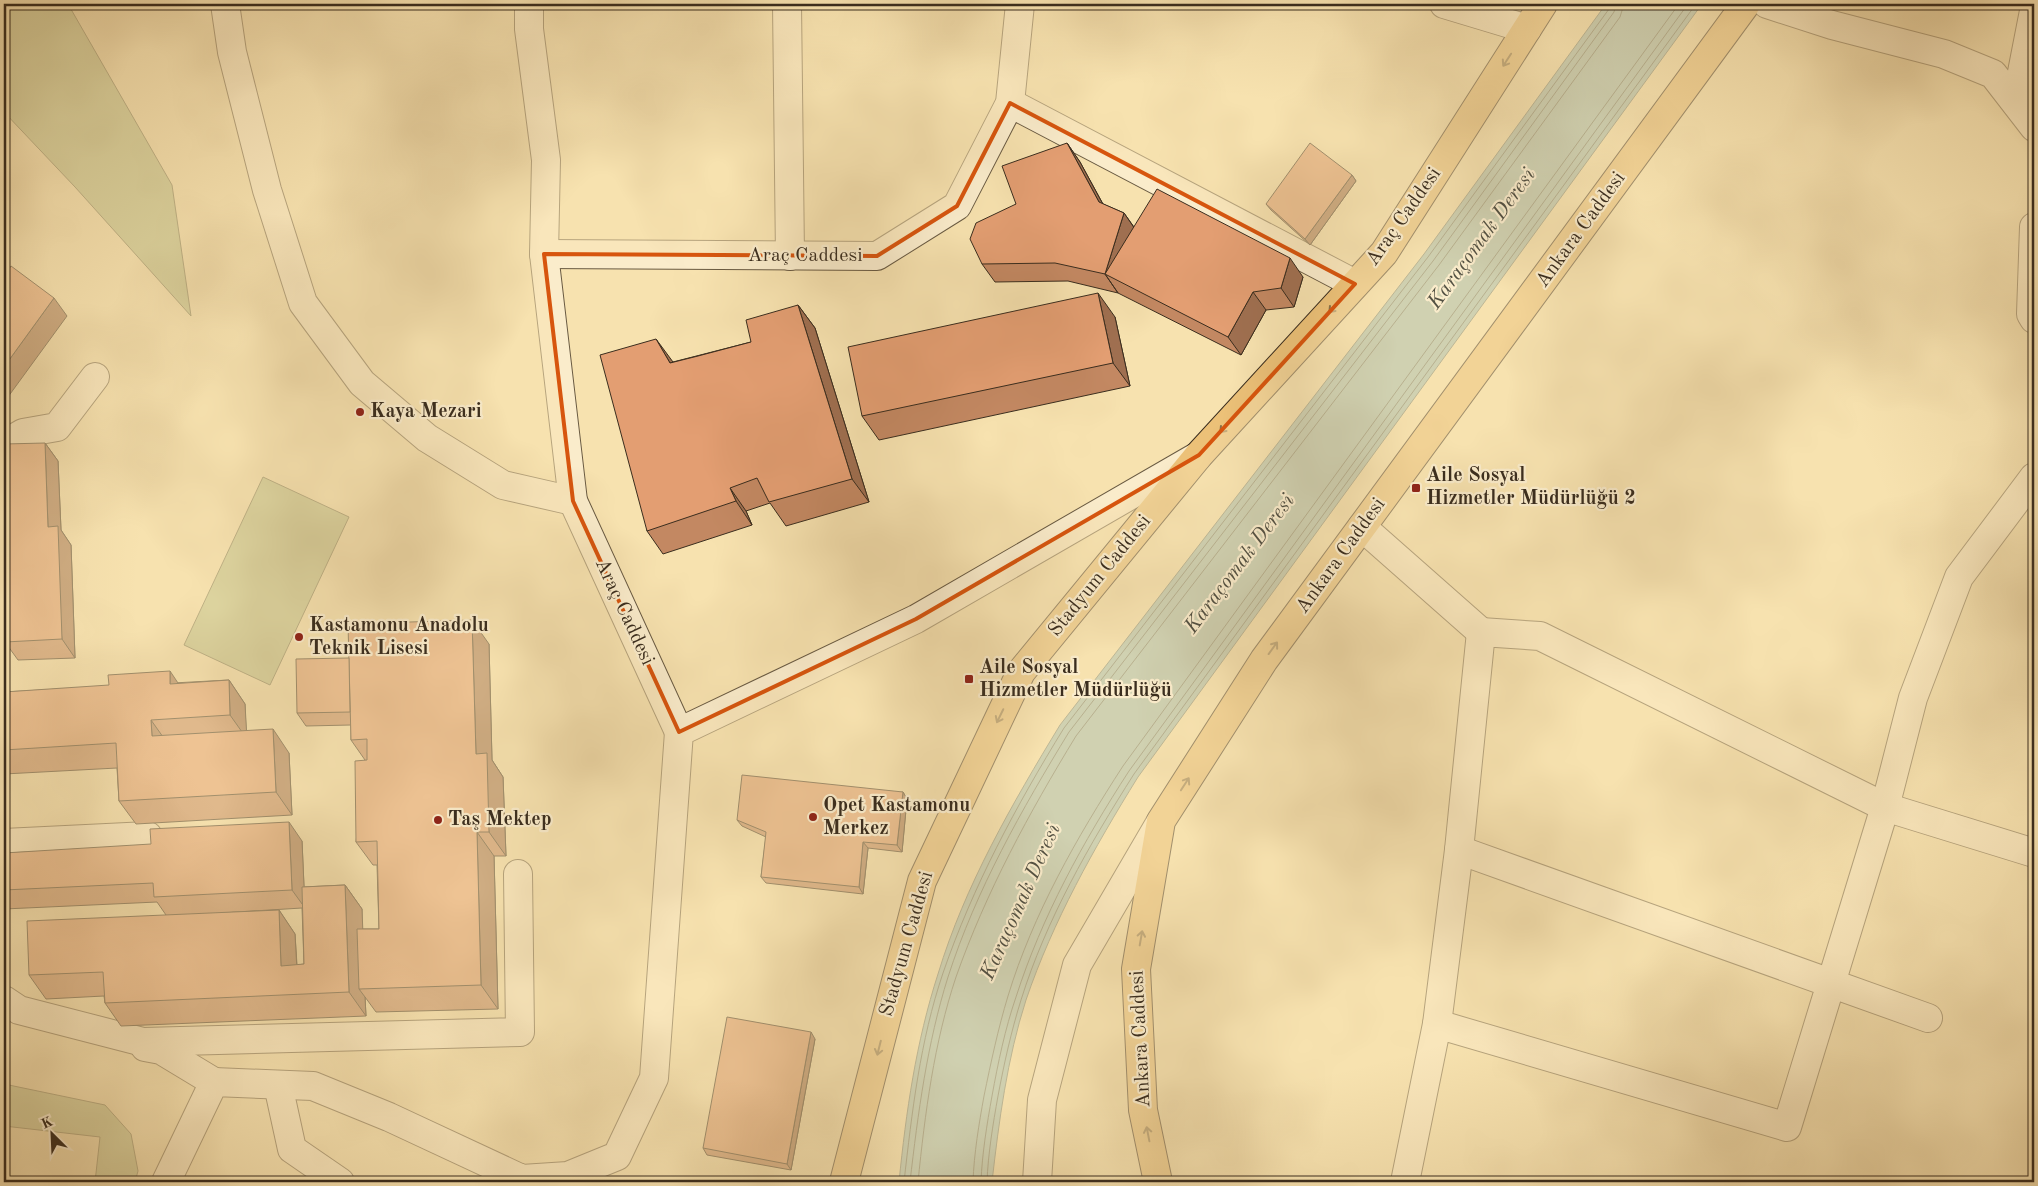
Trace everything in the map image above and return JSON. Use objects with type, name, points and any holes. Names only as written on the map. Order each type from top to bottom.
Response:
[{"type":"main road","name":"Araç Caddesi","points":[[1199,455],[1384,253],[1543,4]]},
{"type":"main road","name":"Ankara Caddesi","points":[[1158,1182],[1143,1110],[1136,968],[1161,822],[1264,660],[1746,4]]},
{"type":"main road","name":"Stadyum Caddesi","points":[[844,1182],[922,880],[1021,672],[1199,455]]},
{"type":"street","points":[[225,4],[232,52],[267,190],[303,302],[362,383],[427,438],[503,485],[573,501]]},
{"type":"street","name":"Araç Caddesi","points":[[529,4],[529,29],[546,160],[544,254],[573,501],[679,732]]},
{"type":"street","points":[[787,4],[790,256]]},
{"type":"street","name":"Araç Caddesi","points":[[544,254],[876,256],[957,206],[1010,103],[1020,4]]},
{"type":"street","points":[[1444,4],[1527,29]]},
{"type":"street","points":[[1767,4],[1832,26],[1944,54],[1993,74],[2034,127]]},
{"type":"street","points":[[2016,103],[2034,11]]},
{"type":"street","points":[[1010,103],[1355,284]]},
{"type":"street","points":[[2034,227],[2031,314],[2034,319]]},
{"type":"street","points":[[4,444],[23,433],[57,427],[95,376]]},
{"type":"street","points":[[4,1018],[161,1050],[214,1082],[313,1086],[389,1117],[522,1179],[568,1176],[617,1156],[654,1078],[679,732],[916,619],[1199,455]]},
{"type":"street","points":[[1437,1024],[1787,1127],[1885,807],[1913,698],[1959,577],[2034,477]]},
{"type":"street","points":[[1362,527],[1481,632],[1540,636],[1885,807],[2034,853]]},
{"type":"street","points":[[1405,1182],[1437,1024],[1459,850],[1481,632]]},
{"type":"street","points":[[1037,1182],[1042,1100],[1077,965],[1161,822]]},
{"type":"street","points":[[4,843],[148,836]]},
{"type":"street","points":[[1459,850],[1928,1018]]},
{"type":"street","points":[[4,1000],[18,1010],[142,1042],[520,1032],[518,874]]},
{"type":"street","points":[[166,1182],[214,1082]]},
{"type":"street","points":[[278,1085],[292,1148],[340,1182]]},
{"type":"highlighted area","points":[[1010,103],[1355,284],[1199,455],[916,619],[679,732],[573,501],[544,254],[877,256],[957,206]]},
{"type":"green space","points":[[4,4],[68,4],[172,185],[191,316],[75,187],[4,112]]},
{"type":"green space","points":[[263,477],[349,517],[270,685],[184,645]]},
{"type":"green space","points":[[4,1084],[105,1105],[131,1134],[138,1171],[135,1182],[95,1182],[100,1137],[4,1126]]},
{"type":"water","name":"Karaçomak Deresi","points":[[1606,4],[1702,4],[1138,777],[1076,885],[1049,942],[1026,1000],[1009,1067],[992,1182],[899,1182],[905,1130],[918,1051],[930,1000],[949,941],[991,846],[1060,725],[1424,254]]},
{"type":"building","points":[[1067,143],[1099,202],[1124,213],[1105,274],[1055,263],[982,264],[970,239],[976,223],[1016,204],[1002,166]]},
{"type":"building","points":[[1310,143],[1352,175],[1305,239],[1266,204]]},
{"type":"building","points":[[1157,189],[1290,258],[1281,288],[1253,292],[1228,337],[1105,274]]},
{"type":"building","points":[[11,266],[54,298],[4,367],[4,277]]},
{"type":"building","points":[[1098,293],[1113,363],[862,416],[848,347]]},
{"type":"building","points":[[798,305],[852,479],[769,502],[757,478],[730,488],[736,501],[647,531],[600,355],[656,339],[670,363],[698,356],[751,342],[746,320]]},
{"type":"building","points":[[45,443],[48,527],[58,526],[62,639],[5,642],[4,444]]},
{"type":"building","name":"Taş Mektep","points":[[472,620],[476,754],[487,753],[489,832],[477,832],[481,985],[359,989],[357,929],[379,929],[377,841],[356,842],[355,761],[367,760],[367,739],[351,740],[348,624]]},
{"type":"building","points":[[349,658],[350,712],[297,713],[296,659]]},
{"type":"building","points":[[170,671],[170,684],[229,680],[230,715],[151,720],[152,736],[273,729],[276,792],[119,801],[116,743],[4,750],[4,692],[109,685],[108,675]]},
{"type":"building","points":[[742,775],[903,792],[897,845],[863,842],[859,887],[761,877],[766,832],[737,820]]},
{"type":"building","points":[[289,822],[292,890],[154,897],[153,883],[4,890],[4,853],[151,844],[150,829]]},
{"type":"building","points":[[345,885],[349,992],[105,1003],[103,972],[29,975],[27,921],[279,910],[281,966],[304,964],[302,887]]},
{"type":"building","points":[[727,1017],[811,1032],[787,1164],[703,1148]]},
{"type":"place","name":"Kaya Mezari","points":[[360,412]]},
{"type":"place","name":"Aile Sosyal Hizmetler Müdürlüğü 2","points":[[1416,488]]},
{"type":"place","name":"Kastamonu Anadolu Teknik Lisesi","points":[[299,637]]},
{"type":"place","name":"Aile Sosyal Hizmetler Müdürlüğü","points":[[969,679]]},
{"type":"place","name":"Opet Kastamonu Merkez","points":[[813,817]]},
{"type":"place","name":"Taş Mektep","points":[[438,820]]}]
